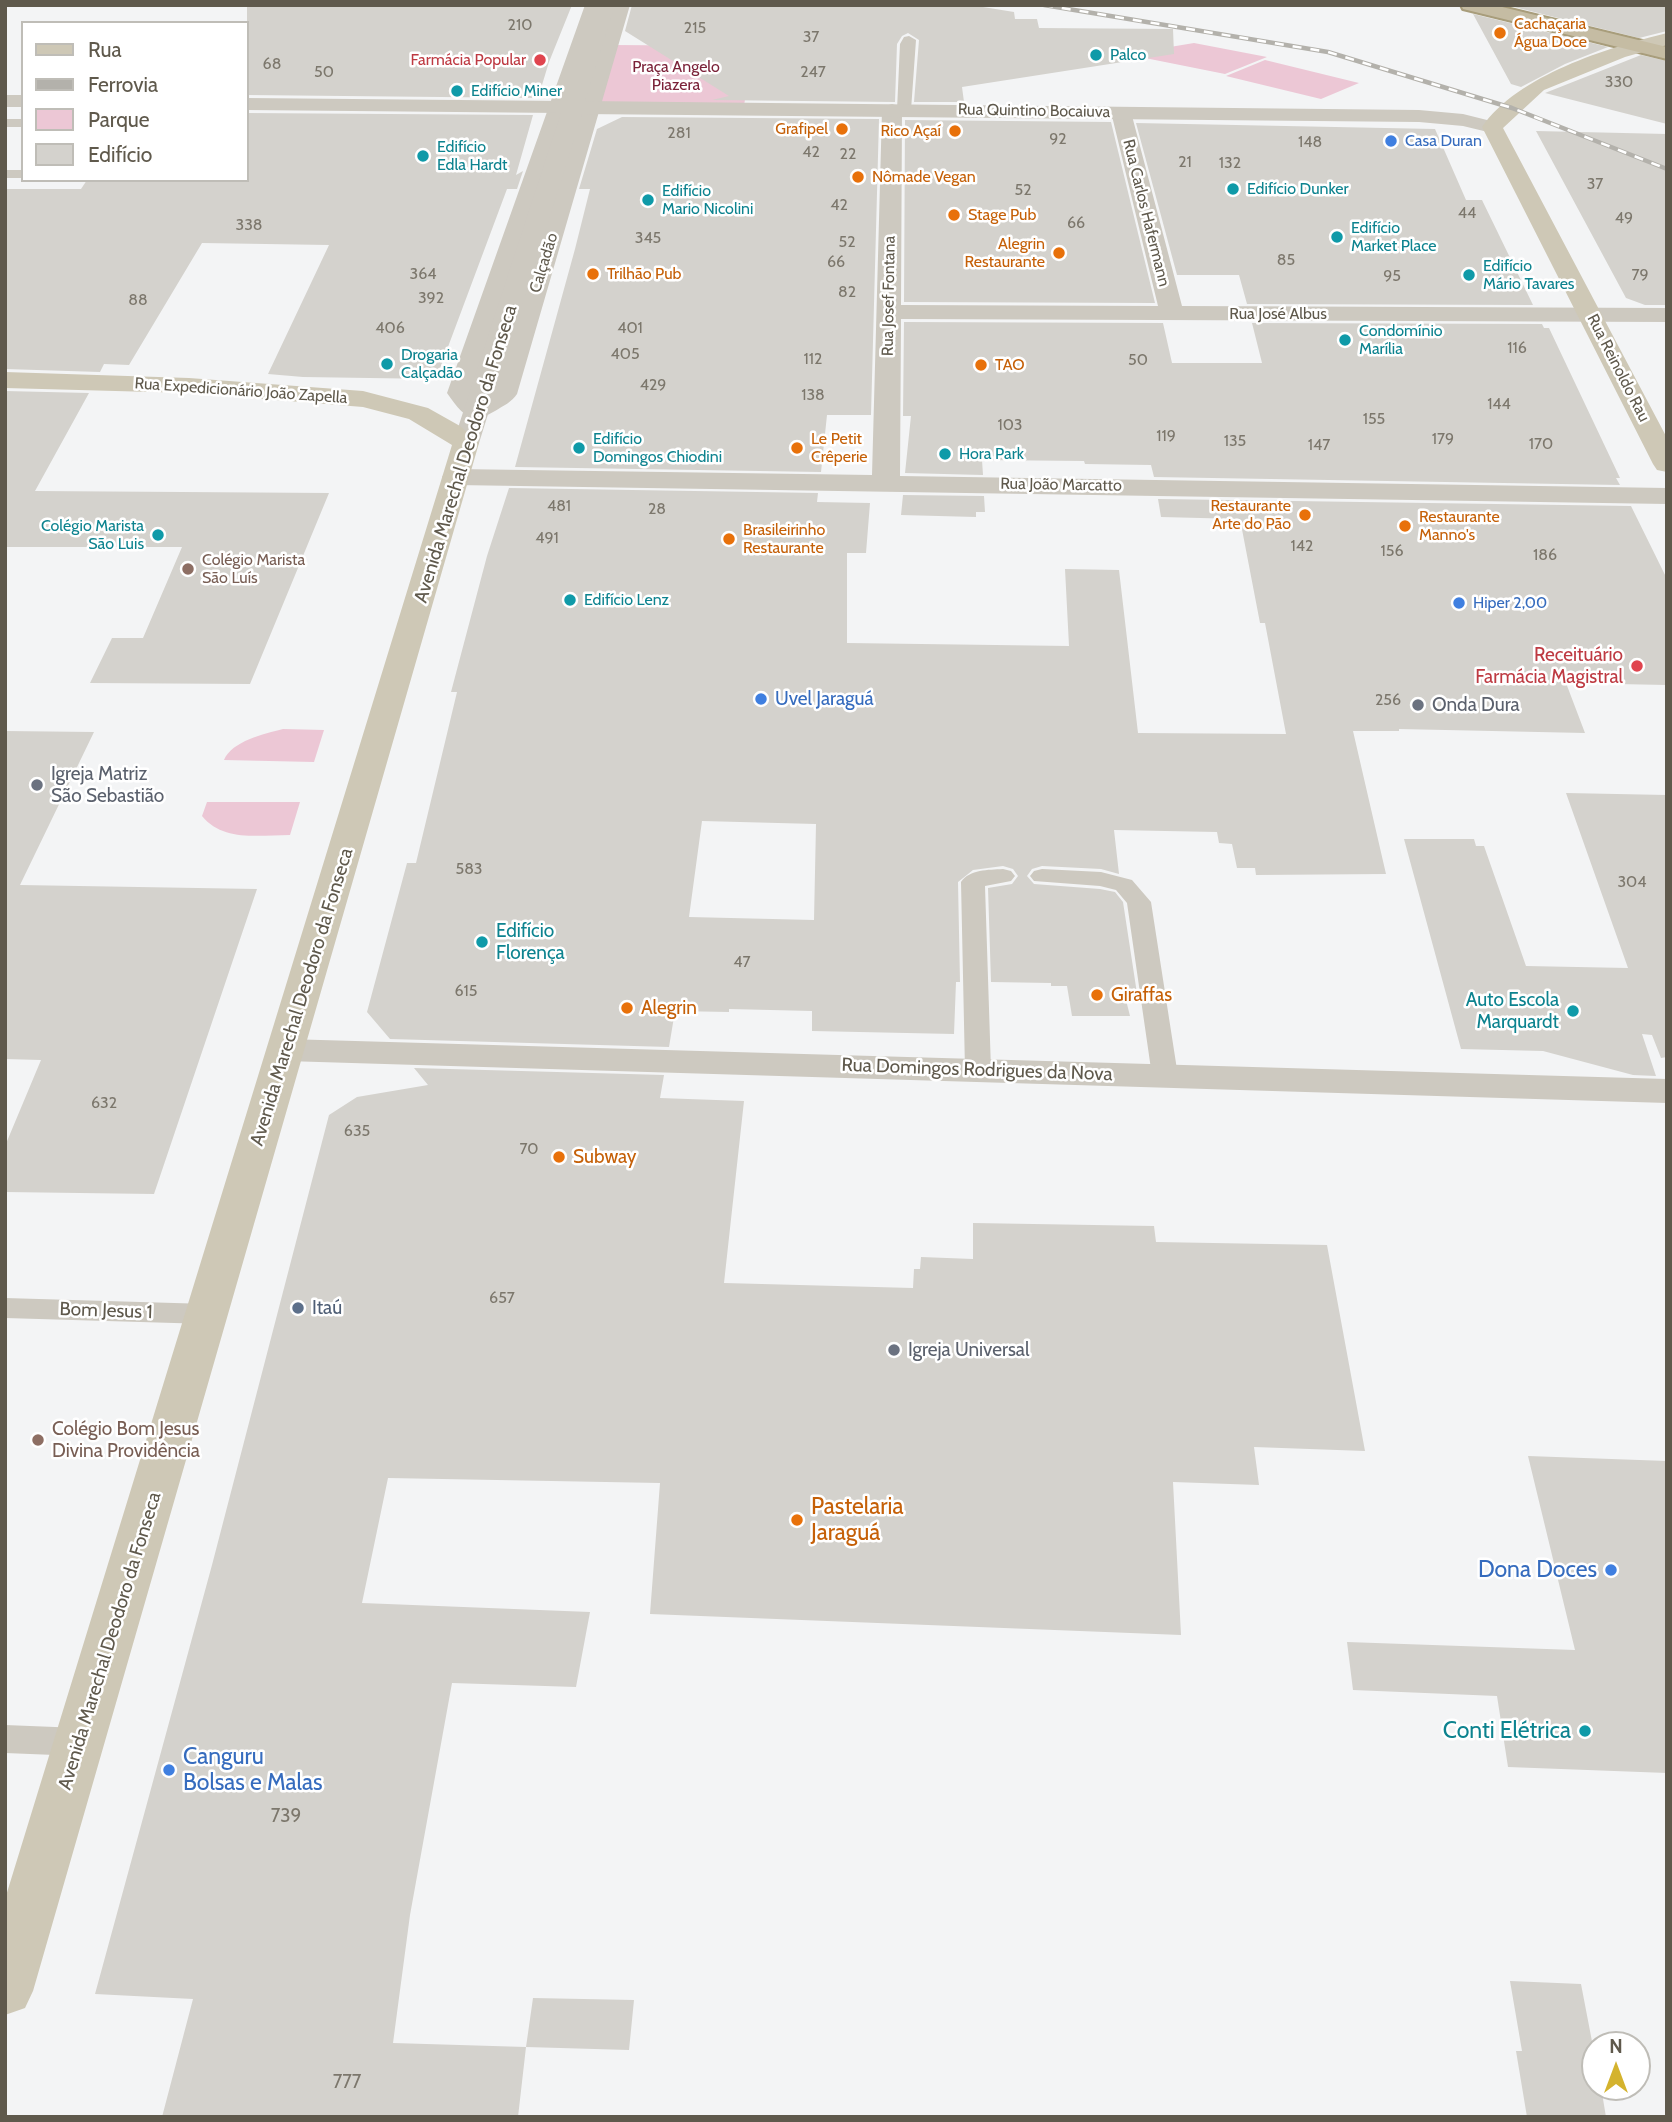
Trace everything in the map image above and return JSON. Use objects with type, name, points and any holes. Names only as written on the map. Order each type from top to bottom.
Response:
[{"type":"highway","points":[[1470,5],[1667,53]]},
{"type":"main road","points":[[1492,127],[1537,86],[1641,46],[1667,39]]},
{"type":"main road","name":"Rua Reinoldo Rau","points":[[1492,127],[1667,464]]},
{"type":"main road","name":"Rua Expedicionário João Zapella","points":[[5,380],[198,386],[361,399],[421,414],[439,422],[466,443]]},
{"type":"main road","name":"Avenida Marechal Deodoro da Fonseca","points":[[5,1991],[466,443]]},
{"type":"street","name":"Calçadão","points":[[466,443],[505,394],[575,107],[594,5]]},
{"type":"street","points":[[575,107],[606,5]]},
{"type":"street","name":"Calçadão","points":[[466,443],[460,393],[575,107],[621,5]]},
{"type":"street","name":"Rua Quintino Bocaiuva","points":[[248,104],[1419,116],[1463,120],[1492,127]]},
{"type":"street","name":"Rua Josef Fontana","points":[[886,482],[889,312],[898,110]]},
{"type":"street","name":"Rua Carlos Hafermann","points":[[1121,112],[1172,314]]},
{"type":"street","name":"Rua José Albus","points":[[889,312],[1667,315]]},
{"type":"street","name":"Rua João Marcatto","points":[[466,443],[886,482],[1667,496]]},
{"type":"street","name":"Rua Domingos Rodrigues da Nova","points":[[286,1050],[1667,1091]]},
{"type":"lane","points":[[898,110],[909,40]]},
{"type":"lane","points":[[978,1070],[974,882],[985,877],[1003,876]]},
{"type":"lane","points":[[1042,876],[1101,879],[1124,885],[1139,902],[1165,1076]]},
{"type":"lane","name":"Bom Jesus 1","points":[[5,1308],[208,1314]]},
{"type":"lane","points":[[5,1739],[80,1742]]},
{"type":"green space","points":[[1194,43],[1267,57],[1225,74],[1145,58],[1164,48]]},
{"type":"green space","name":"Praça Angelo Piazera","points":[[613,45],[753,46],[744,106],[596,105]]},
{"type":"green space","points":[[1265,60],[1359,83],[1321,99],[1226,76]]},
{"type":"green space","points":[[283,729],[324,730],[314,762],[224,760],[228,753],[241,743]]},
{"type":"green space","points":[[207,802],[300,802],[290,835],[254,836],[220,830],[211,824],[202,816]]},
{"type":"building","points":[[247,5],[572,5],[538,98],[248,95]]},
{"type":"building","points":[[632,5],[983,7],[1014,12],[1015,19],[1037,19],[1039,28],[1173,29],[1174,54],[962,87],[964,102],[914,102],[919,40],[908,33],[902,36],[897,44],[895,102],[712,100],[729,96],[625,31]]},
{"type":"building","points":[[1506,5],[1667,5],[1667,31],[1639,38]]},
{"type":"building","points":[[1473,14],[1608,47],[1565,64],[1521,87],[1511,84]]},
{"type":"building","points":[[1641,55],[1667,61],[1667,124],[1545,93]]},
{"type":"building","points":[[248,113],[533,115],[516,175],[523,171],[517,189],[507,189],[436,379],[268,374],[329,245],[202,243],[129,365],[104,364],[100,372],[5,369],[5,189],[81,189],[86,182],[248,182]]},
{"type":"building","points":[[622,117],[879,119],[871,415],[827,415],[821,472],[515,467],[590,189],[579,189],[597,129]]},
{"type":"building","points":[[905,120],[1111,122],[1155,303],[904,302]]},
{"type":"building","points":[[1136,123],[1435,129],[1466,200],[1482,200],[1533,305],[1247,304],[1239,275],[1177,275]]},
{"type":"building","points":[[1536,131],[1667,134],[1667,305],[1645,305],[1626,298]]},
{"type":"building","points":[[904,322],[1163,323],[1172,363],[1262,363],[1252,323],[1542,324],[1544,328],[1549,328],[1620,478],[1616,478],[1620,485],[1154,477],[1151,465],[1085,464],[1084,461],[982,460],[983,475],[905,473],[911,416],[903,416]]},
{"type":"building","name":"Colégio Marista São Luis","points":[[5,391],[89,393],[35,491],[329,493],[250,684],[90,683],[112,638],[143,638],[182,547],[5,547]]},
{"type":"building","points":[[509,488],[818,493],[817,502],[870,503],[866,553],[847,553],[847,643],[1069,646],[1065,569],[1119,570],[1138,733],[1286,734],[1265,623],[1260,623],[1240,519],[1161,517],[1158,499],[1631,506],[1667,579],[1667,685],[1566,683],[1585,733],[1399,729],[1353,731],[1386,874],[1256,875],[1255,868],[1237,868],[1232,844],[1219,843],[1217,832],[1114,830],[1119,874],[1101,869],[1042,866],[1032,869],[1027,876],[1034,884],[1115,892],[1123,902],[1138,1000],[1126,1000],[1130,1016],[1072,1016],[1067,986],[1051,986],[1051,983],[991,982],[988,888],[1012,884],[1018,876],[1013,869],[1003,866],[973,870],[958,882],[960,982],[956,982],[954,1034],[812,1031],[812,1011],[729,1009],[729,1012],[675,1011],[669,1047],[390,1039],[367,1012],[407,863],[416,863],[457,692],[451,692],[487,556]],"holes":[[[702,821],[816,824],[814,920],[689,917]]]},
{"type":"building","points":[[903,495],[984,496],[985,512],[976,512],[976,517],[901,515]]},
{"type":"building","points":[[5,731],[94,732],[20,885],[257,889],[154,1194],[5,1192],[5,1146],[41,1060],[5,1059]]},
{"type":"building","points":[[1566,793],[1667,795],[1667,1057],[1661,1058],[1652,1035],[1642,1034],[1656,1076],[1633,1075],[1543,1051],[1461,1049],[1404,839],[1474,839],[1476,846],[1484,846],[1526,966],[1628,968]]},
{"type":"building","points":[[414,1068],[664,1075],[660,1098],[744,1101],[724,1283],[913,1288],[914,1269],[920,1269],[921,1257],[973,1259],[973,1223],[1154,1226],[1156,1242],[1327,1245],[1365,1451],[1254,1447],[1259,1485],[1173,1482],[1181,1635],[650,1614],[660,1483],[388,1478],[362,1603],[590,1612],[576,1687],[452,1683],[410,1915],[393,2043],[526,2047],[518,2117],[162,2117],[193,1999],[95,1994],[212,1565],[329,1115],[357,1097],[428,1085]]},
{"type":"building","points":[[1528,1456],[1667,1461],[1667,1773],[1508,1767],[1497,1696],[1353,1690],[1347,1642],[1575,1650]]},
{"type":"building","points":[[1510,1981],[1581,1984],[1590,2031],[1581,2031],[1581,2101],[1603,2101],[1606,2117],[1527,2117],[1516,2051],[1522,2051]]},
{"type":"building","points":[[533,1998],[634,2000],[629,2050],[526,2047]]},
{"type":"railway","points":[[1044,5],[1328,52],[1512,108],[1667,169]]},
{"type":"place","name":"Cachaçaria Água Doce","points":[[1500,33]]},
{"type":"place","name":"Palco","points":[[1096,55]]},
{"type":"place","name":"Farmácia Popular","points":[[540,60]]},
{"type":"place","name":"Edifício Miner","points":[[457,91]]},
{"type":"place","name":"Grafipel","points":[[842,129]]},
{"type":"place","name":"Rico Açaí","points":[[955,131]]},
{"type":"place","name":"Casa Duran","points":[[1391,141]]},
{"type":"place","name":"Edifício Edla Hardt","points":[[423,156]]},
{"type":"place","name":"Nômade Vegan","points":[[858,177]]},
{"type":"place","name":"Edifício Dunker","points":[[1233,189]]},
{"type":"place","name":"Edifício Mario Nicolini","points":[[648,200]]},
{"type":"place","name":"Stage Pub","points":[[954,215]]},
{"type":"place","name":"Edifício Market Place","points":[[1337,237]]},
{"type":"place","name":"Alegrin Restaurante","points":[[1059,253]]},
{"type":"place","name":"Trilhão Pub","points":[[593,274]]},
{"type":"place","name":"Edifício Mário Tavares","points":[[1469,275]]},
{"type":"place","name":"Condomínio Marília","points":[[1345,340]]},
{"type":"place","name":"Drogaria Calçadão","points":[[387,364]]},
{"type":"place","name":"TAO","points":[[981,365]]},
{"type":"place","name":"Edifício Domingos Chiodini","points":[[579,448]]},
{"type":"place","name":"Le Petit Crêperie","points":[[797,448]]},
{"type":"place","name":"Hora Park","points":[[945,454]]},
{"type":"place","name":"Restaurante Arte do Pão","points":[[1305,515]]},
{"type":"place","name":"Restaurante Manno's","points":[[1405,526]]},
{"type":"place","name":"Colégio Marista São Luis","points":[[158,535]]},
{"type":"place","name":"Brasileirinho Restaurante","points":[[729,539]]},
{"type":"place","name":"Colégio Marista São Luís","points":[[188,569]]},
{"type":"place","name":"Edifício Lenz","points":[[570,600]]},
{"type":"place","name":"Hiper 2,00","points":[[1459,603]]},
{"type":"place","name":"Receituário Farmácia Magistral","points":[[1637,666]]},
{"type":"place","name":"Uvel Jaraguá","points":[[761,699]]},
{"type":"place","name":"Onda Dura","points":[[1418,705]]},
{"type":"place","name":"Igreja Matriz São Sebastião","points":[[37,785]]},
{"type":"place","name":"Edifício Florença","points":[[482,942]]},
{"type":"place","name":"Giraffas","points":[[1097,995]]},
{"type":"place","name":"Alegrin","points":[[627,1008]]},
{"type":"place","name":"Auto Escola Marquardt","points":[[1573,1011]]},
{"type":"place","name":"Subway","points":[[559,1157]]},
{"type":"place","name":"Itaú","points":[[298,1308]]},
{"type":"place","name":"Igreja Universal","points":[[894,1350]]},
{"type":"place","name":"Colégio Bom Jesus Divina Providência","points":[[38,1440]]},
{"type":"place","name":"Pastelaria Jaraguá","points":[[797,1520]]},
{"type":"place","name":"Dona Doces","points":[[1611,1570]]},
{"type":"place","name":"Conti Elétrica","points":[[1585,1731]]},
{"type":"place","name":"Canguru Bolsas e Malas","points":[[169,1770]]}]
